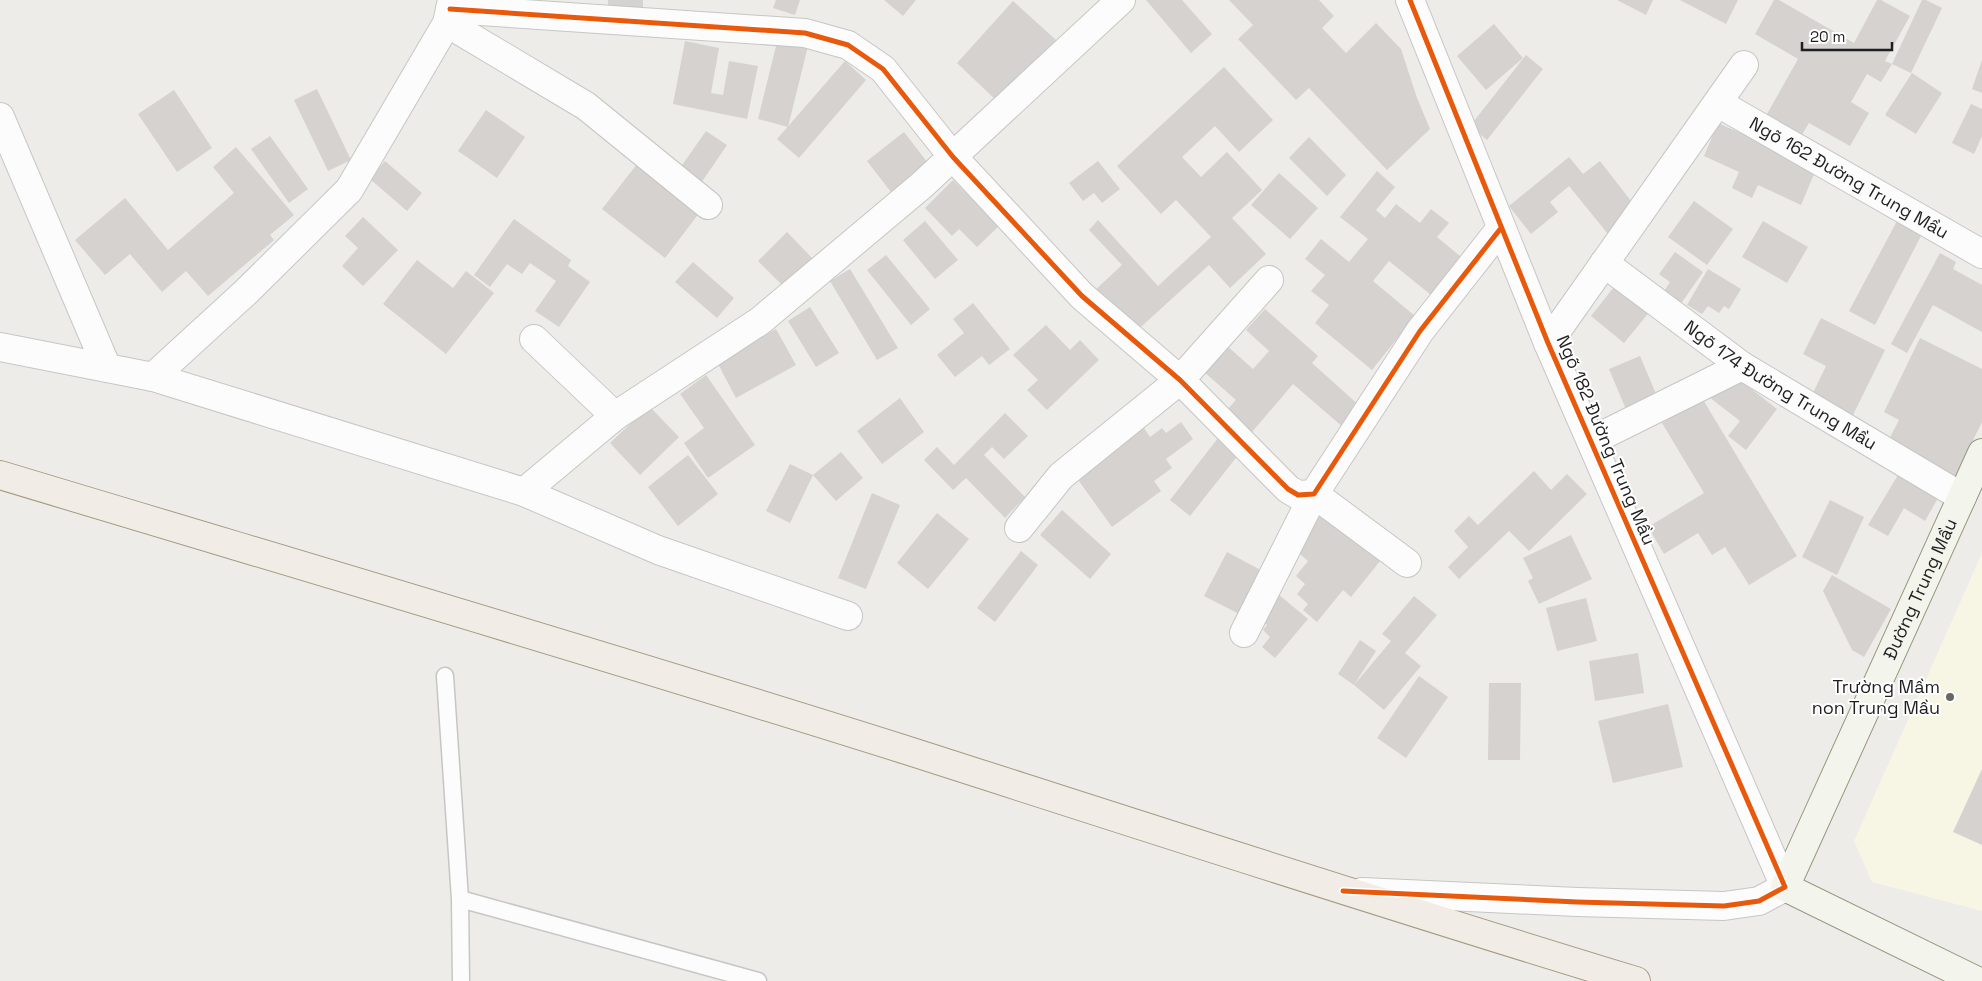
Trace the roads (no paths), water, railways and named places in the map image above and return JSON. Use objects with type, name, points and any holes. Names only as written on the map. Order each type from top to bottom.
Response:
[{"type":"main road","name":"Đường Trung Mầu","points":[[1785,887],[1982,453]]},
{"type":"main road","points":[[0,475],[616,660],[1343,891],[1636,981]]},
{"type":"main road","points":[[1785,887],[1977,981]]},
{"type":"street","points":[[524,492],[615,416],[760,320],[954,157],[1121,0]]},
{"type":"street","name":"Ngõ 182 Đường Trung Mầu","points":[[1410,0],[1548,343],[1785,887]]},
{"type":"street","points":[[449,11],[805,33],[848,45],[882,69],[954,157],[1082,296],[1180,380],[1288,489],[1298,495],[1314,494],[1407,563]]},
{"type":"street","points":[[449,11],[586,106],[708,205]]},
{"type":"street","points":[[152,377],[247,291],[349,190],[449,11]]},
{"type":"street","points":[[1548,343],[1744,65]]},
{"type":"street","name":"Ngõ 162 Đường Trung Mầu","points":[[1718,103],[1982,254]]},
{"type":"street","points":[[0,117],[107,368]]},
{"type":"street","points":[[1244,633],[1314,494],[1420,331],[1502,228]]},
{"type":"street","name":"Ngõ 174 Đường Trung Mầu","points":[[1604,264],[1742,366],[1962,497]]},
{"type":"street","points":[[1019,528],[1061,476],[1180,380],[1269,280]]},
{"type":"street","points":[[534,339],[615,416]]},
{"type":"street","points":[[0,347],[152,377],[524,492],[658,550],[848,616]]},
{"type":"street","points":[[1591,441],[1742,366]]},
{"type":"street","points":[[1343,891],[1567,902],[1724,906],[1759,901],[1785,887]]},
{"type":"lane","points":[[445,676],[460,899],[461,981]]},
{"type":"lane","points":[[460,899],[758,981]]},
{"type":"place","name":"Trường Mầm non Trung Mầu","points":[[1950,697]]}]
